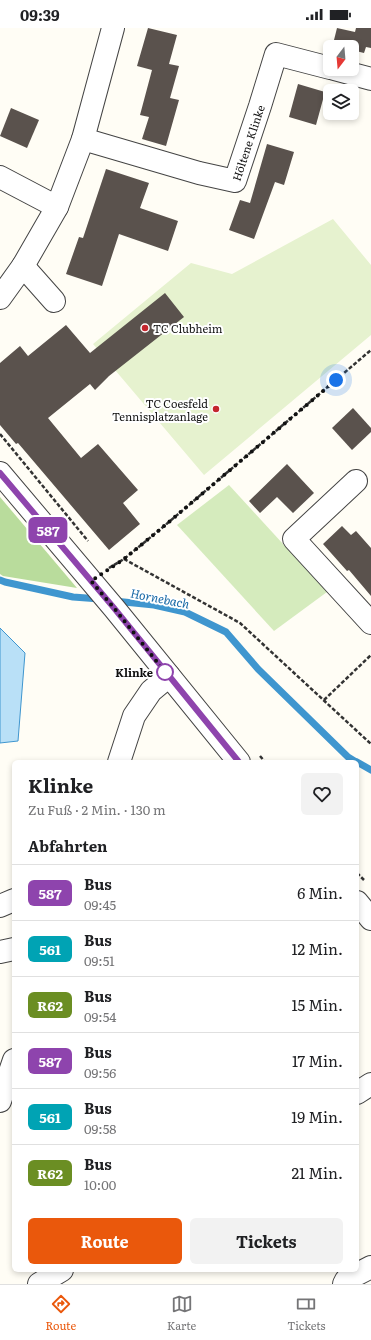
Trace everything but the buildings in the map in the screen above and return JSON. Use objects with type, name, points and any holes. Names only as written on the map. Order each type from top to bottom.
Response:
[{"type":"street","points":[[0,298],[23,266],[58,207],[83,139],[113,28]]},
{"type":"street","name":"Höltene Klinke","points":[[83,139],[199,173],[235,181],[276,54],[323,66]]},
{"type":"street","points":[[359,76],[371,79]]},
{"type":"street","points":[[0,177],[58,207]]},
{"type":"street","points":[[23,266],[54,301]]},
{"type":"street","points":[[0,473],[102,594],[237,760]]},
{"type":"street","points":[[356,481],[294,539],[371,623]]},
{"type":"street","points":[[120,760],[134,716],[151,691],[169,676]]},
{"type":"street","points":[[0,906],[12,901]]},
{"type":"street","points":[[359,904],[371,919]]},
{"type":"street","points":[[0,952],[12,949]]},
{"type":"street","points":[[0,1101],[12,1066]]},
{"type":"street","points":[[359,1092],[371,1084]]},
{"type":"street","points":[[344,1284],[346,1280],[371,1267]]},
{"type":"street","points":[[39,1284],[59,1272]]},
{"type":"path","points":[[102,594],[111,567],[124,559],[163,527],[371,350]]},
{"type":"path","points":[[0,434],[90,543]]},
{"type":"path","points":[[124,559],[240,623],[371,744]]},
{"type":"path","points":[[106,561],[111,567]]},
{"type":"path","points":[[324,700],[371,655]]},
{"type":"green space","name":"TC Coesfeld Tennisplatzanlage","points":[[333,219],[371,265],[371,335],[204,475],[93,344],[191,263],[232,274]]},
{"type":"green space","points":[[229,485],[327,592],[274,631],[177,525]]},
{"type":"green space","points":[[0,497],[77,588],[3,576],[0,574]]},
{"type":"water","points":[[0,628],[25,653],[18,741],[0,743]]},
{"type":"waterway","name":"Hornebach","points":[[0,580],[73,597],[100,599]]},
{"type":"waterway","name":"Hornebach","points":[[114,601],[154,605],[185,612],[226,632],[258,669],[353,760]]},
{"type":"waterway","name":"Hornebach","points":[[359,763],[371,770]]},
{"type":"bus line","name":"587","points":[[0,473],[114,608],[237,760]]},
{"type":"place","name":"TC Clubheim","points":[[145,328]]},
{"type":"place","name":"TC Coesfeld Tennisplatzanlage","points":[[216,409]]},
{"type":"place","name":"Klinke","points":[[165,672]]},
{"type":"route","points":[[165,672],[91,581],[124,559],[336,380]]}]
